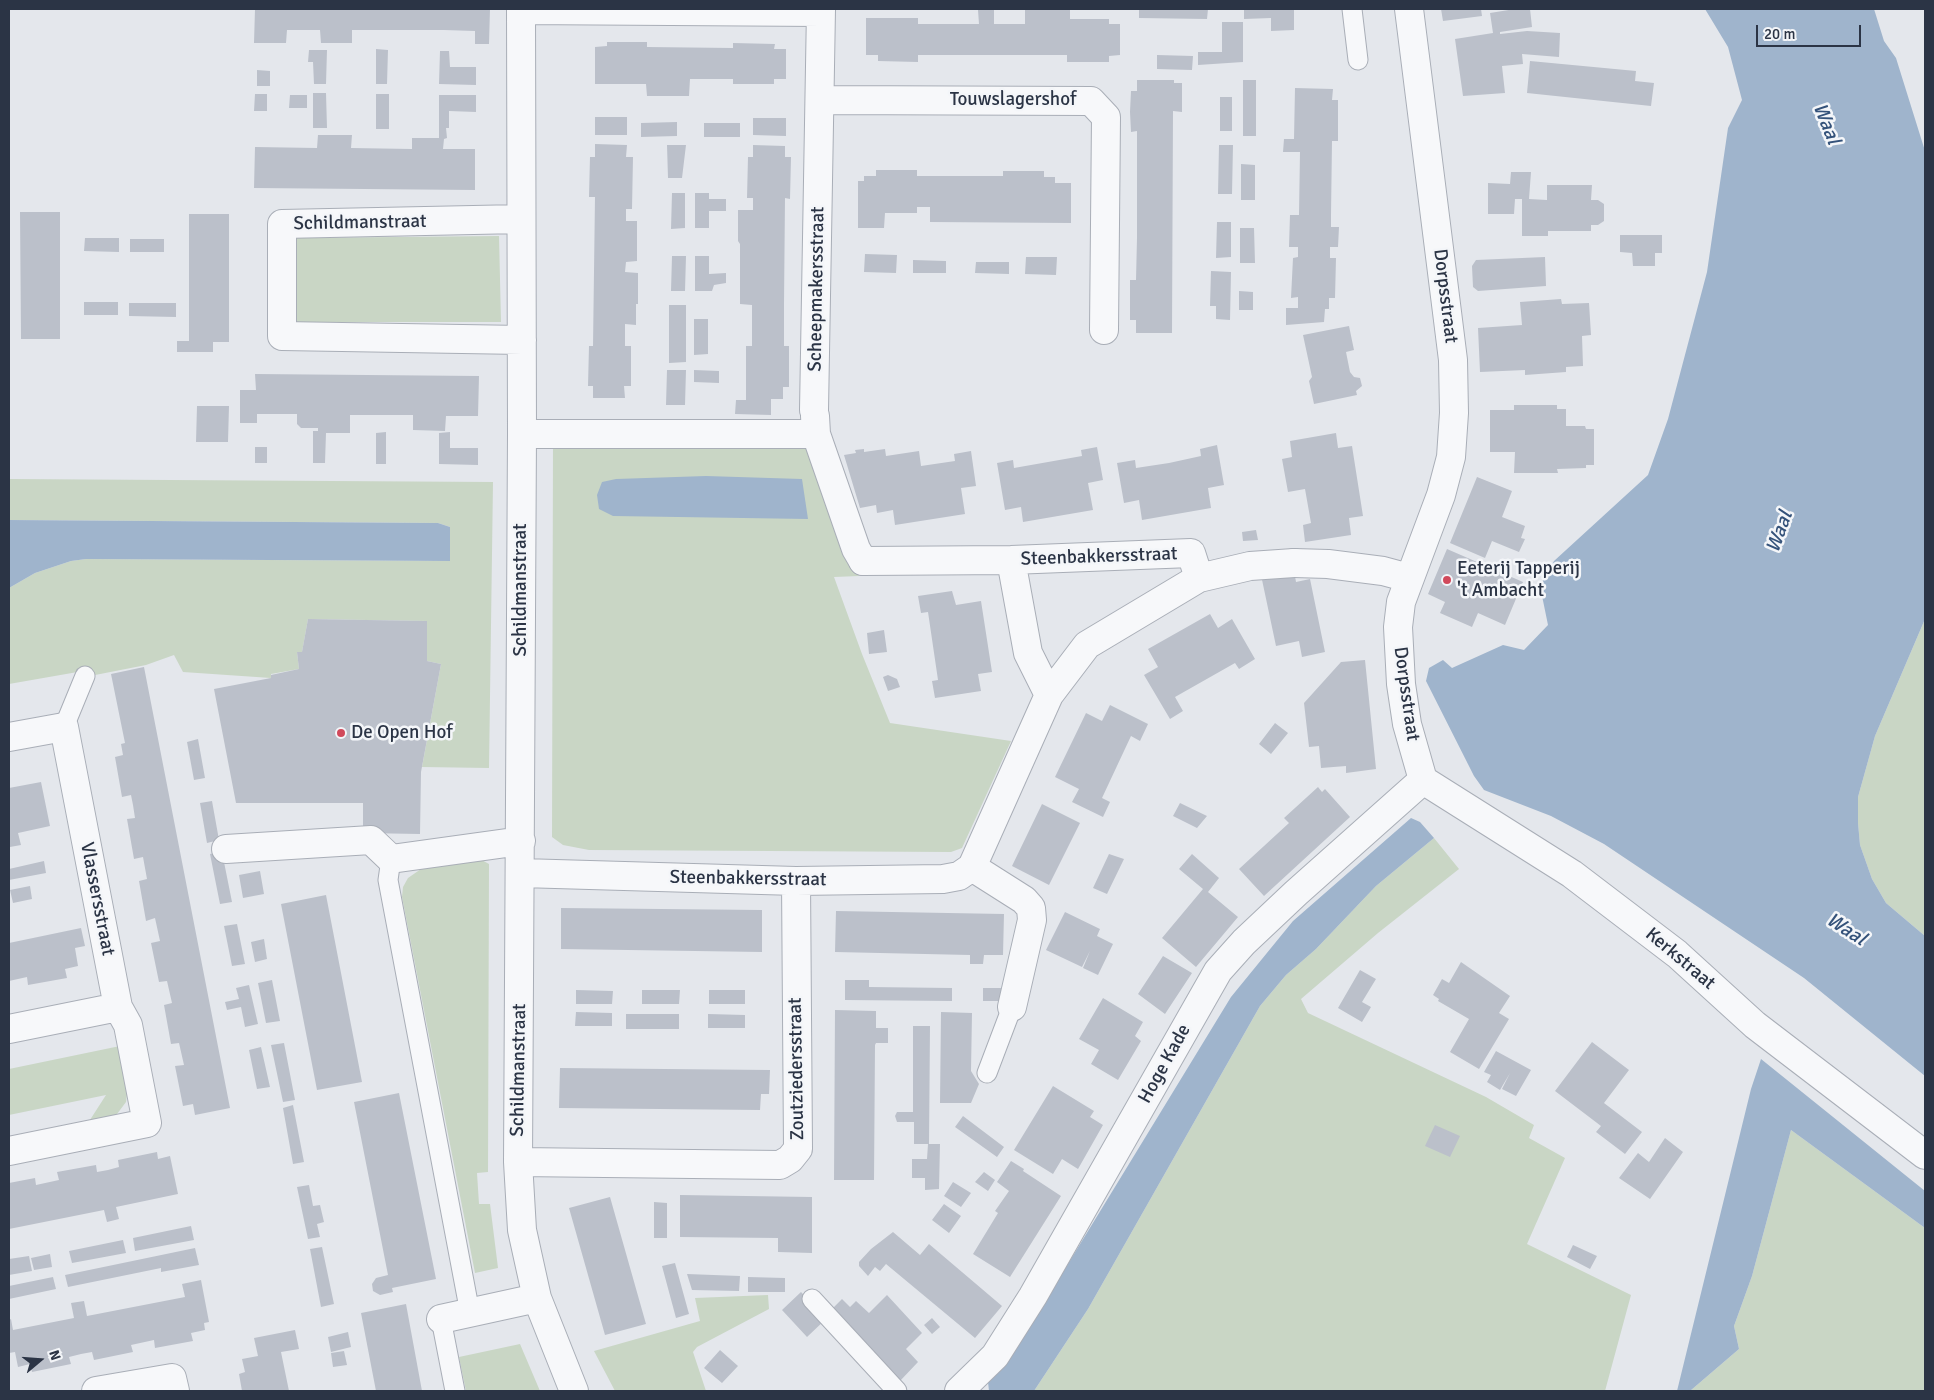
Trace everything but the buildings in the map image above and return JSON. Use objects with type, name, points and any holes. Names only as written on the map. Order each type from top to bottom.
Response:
[{"type":"street","points":[[521,9],[821,10]]},
{"type":"street","name":"Schildmanstraat","points":[[521,9],[521,873],[518,1162],[522,1230],[537,1298],[574,1391]]},
{"type":"street","name":"Dorpsstraat","points":[[1409,9],[1453,360],[1454,413],[1451,457],[1446,479],[1400,602],[1398,650],[1407,724],[1423,780]]},
{"type":"street","name":"Scheepmakersstraat","points":[[821,10],[815,422],[856,549],[863,561]]},
{"type":"street","name":"Touwslagershof","points":[[820,100],[1091,101],[1106,117],[1104,330]]},
{"type":"street","name":"Schildmanstraat","points":[[521,219],[282,224],[282,336],[522,340]]},
{"type":"street","points":[[522,434],[815,422]]},
{"type":"street","name":"Steenbakkersstraat","points":[[863,561],[1011,560],[1191,553],[1199,578]]},
{"type":"street","name":"Steenbakkersstraat","points":[[1011,560],[1028,653],[1049,695]]},
{"type":"street","name":"Steenbakkersstraat","points":[[521,873],[796,881],[943,879],[959,876],[972,866],[1049,695],[1087,645],[1199,578],[1250,566],[1294,563],[1346,566],[1383,571],[1409,578]]},
{"type":"street","points":[[9,737],[64,727]]},
{"type":"street","name":"Vlassersstraat","points":[[9,1151],[146,1123],[128,1025],[118,1007],[64,727]]},
{"type":"street","name":"Kerkstraat","points":[[1423,780],[1572,874],[1677,954],[1755,1025],[1925,1155]]},
{"type":"street","name":"Hoge Kade","points":[[959,1391],[995,1356],[1033,1296],[1218,971],[1244,942],[1289,900],[1423,780]]},
{"type":"street","points":[[226,849],[371,840],[392,859],[521,841]]},
{"type":"street","points":[[972,866],[1024,900],[1031,908],[1032,920],[1012,1007]]},
{"type":"street","name":"Zoutziedersstraat","points":[[518,1162],[780,1165],[798,1150],[796,881]]},
{"type":"street","points":[[9,1029],[118,1007]]},
{"type":"street","points":[[441,1319],[537,1298]]},
{"type":"street","points":[[96,1391],[172,1378],[175,1391]]},
{"type":"lane","points":[[1352,9],[1358,60]]},
{"type":"lane","points":[[64,727],[85,676]]},
{"type":"lane","points":[[392,859],[388,880],[470,1313]]},
{"type":"lane","points":[[987,1074],[1012,1007]]},
{"type":"lane","points":[[812,1298],[897,1391]]},
{"type":"lane","points":[[441,1319],[455,1391]]},
{"type":"green space","points":[[499,236],[501,322],[295,322],[293,238]]},
{"type":"green space","points":[[812,441],[859,576],[834,577],[890,723],[1011,741],[962,848],[951,852],[589,850],[563,845],[552,837],[553,442]]},
{"type":"green space","points":[[9,479],[493,482],[489,768],[422,767],[441,664],[427,661],[427,621],[308,619],[302,652],[297,652],[299,669],[271,674],[271,678],[183,672],[174,655],[146,665],[90,676],[89,670],[9,684],[9,588],[35,573],[71,561],[86,559],[450,561],[450,527],[438,523],[9,520]]},
{"type":"green space","points":[[1925,619],[1925,936],[1886,903],[1872,879],[1860,845],[1858,797],[1875,736]]},
{"type":"green space","points":[[1434,838],[1459,869],[1378,933],[1301,999],[1308,1013],[1486,1097],[1534,1125],[1529,1138],[1565,1158],[1527,1244],[1631,1295],[1605,1391],[1034,1391],[1088,1309],[1260,1006],[1286,975],[1316,949],[1376,886]]},
{"type":"green space","points":[[478,858],[489,864],[488,1172],[477,1173],[479,1204],[490,1204],[498,1268],[475,1273],[402,897],[403,887],[408,878],[421,869]]},
{"type":"green space","points":[[120,1046],[128,1087],[126,1102],[117,1114],[105,1120],[88,1123],[106,1095],[9,1115],[9,1069]]},
{"type":"green space","points":[[1791,1130],[1925,1228],[1925,1391],[1690,1391],[1739,1349],[1734,1326],[1752,1276]]},
{"type":"green space","points":[[768,1295],[769,1309],[697,1347],[693,1352],[706,1391],[615,1391],[594,1351],[700,1321],[695,1298]]},
{"type":"green space","points":[[520,1344],[540,1391],[466,1391],[459,1357]]},
{"type":"water","name":"Waal","points":[[1705,9],[1874,9],[1884,41],[1896,58],[1925,151],[1925,619],[1875,736],[1858,797],[1858,823],[1860,845],[1872,879],[1886,903],[1925,936],[1925,1076],[1804,978],[1604,844],[1551,816],[1484,790],[1474,776],[1426,681],[1429,668],[1443,660],[1452,668],[1503,645],[1524,650],[1548,625],[1540,586],[1554,561],[1648,475],[1668,419],[1707,272],[1728,128],[1742,100],[1728,47]]},
{"type":"water","points":[[706,476],[802,479],[808,519],[613,516],[599,509],[597,495],[602,482],[616,479]]},
{"type":"water","points":[[9,520],[438,523],[450,527],[450,561],[86,559],[71,561],[35,573],[9,588]]},
{"type":"water","points":[[1411,818],[1420,822],[1434,838],[1376,886],[1316,949],[1286,975],[1260,1006],[1088,1309],[1034,1391],[989,1391],[988,1382],[1041,1308],[1231,997],[1293,921]]},
{"type":"water","points":[[1761,1059],[1925,1191],[1925,1228],[1791,1130],[1752,1276],[1734,1326],[1739,1349],[1690,1391],[1677,1391],[1751,1089]]},
{"type":"place","name":"Eeterij Tapperij 't Ambacht","points":[[1447,580]]},
{"type":"place","name":"De Open Hof","points":[[341,733]]}]
